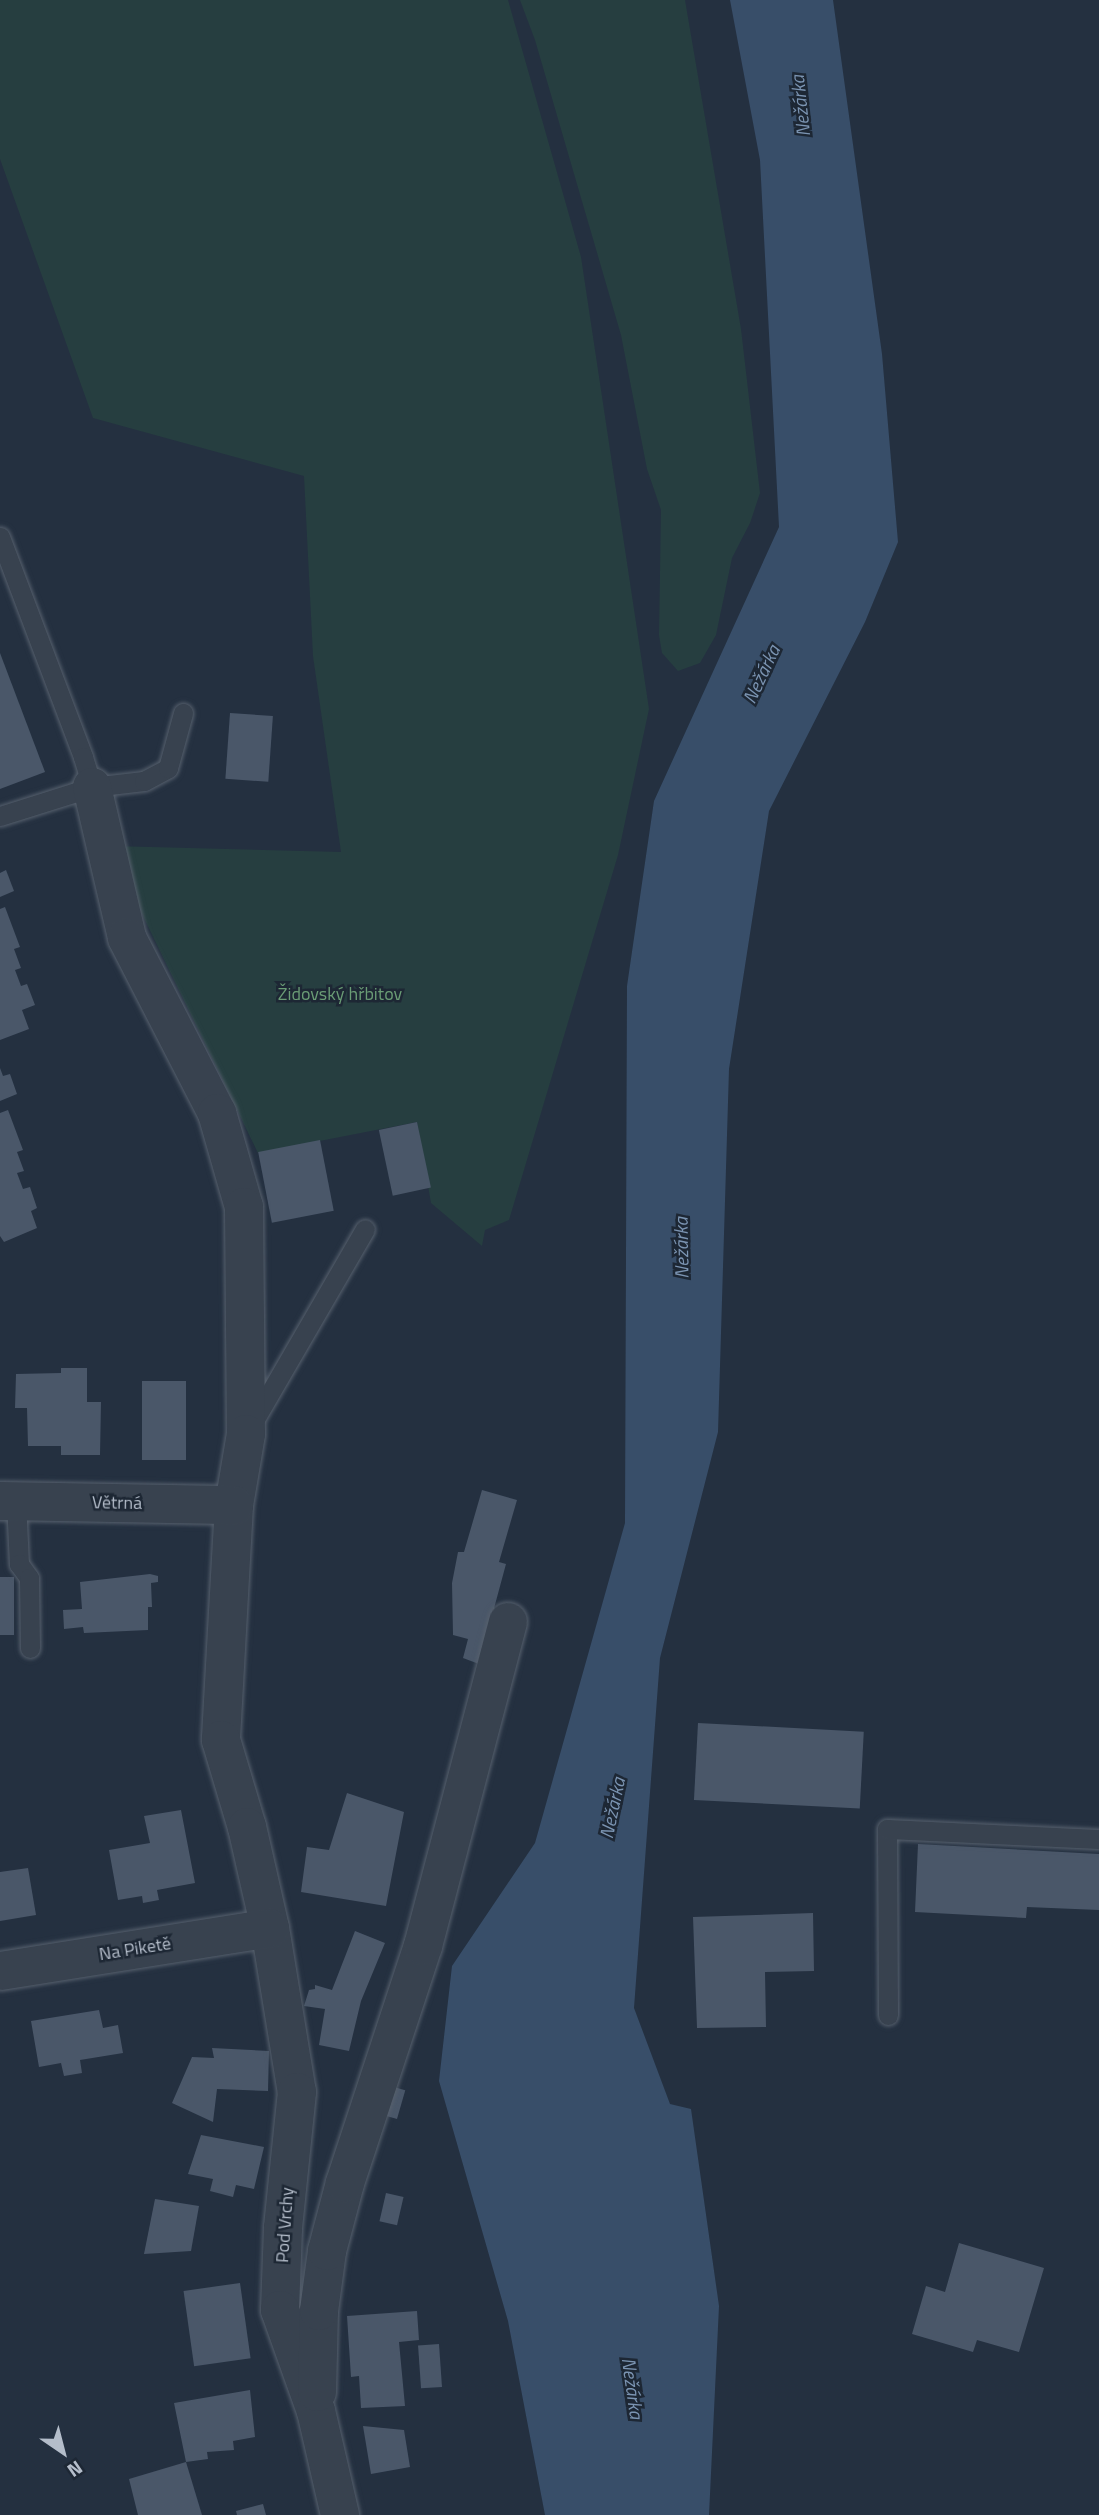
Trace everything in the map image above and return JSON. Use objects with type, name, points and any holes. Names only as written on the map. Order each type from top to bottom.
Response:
[{"type":"street","name":"Pod Vrchy","points":[[92,787],[127,938],[217,1113],[244,1206],[246,1433],[234,1505],[221,1740],[247,1827],[270,1928],[296,2092],[283,2228],[280,2310],[316,2411],[340,2515]]},
{"type":"street","name":"Větrná","points":[[8,1501],[234,1505]]},
{"type":"street","points":[[316,2411],[319,2311],[327,2251],[345,2183],[423,1945],[508,1622]]},
{"type":"street","name":"Na Piketě","points":[[0,1971],[270,1928]]},
{"type":"lane","points":[[0,537],[92,787]]},
{"type":"lane","points":[[0,816],[92,787],[144,781],[168,768],[183,713]]},
{"type":"lane","points":[[246,1433],[365,1229]]},
{"type":"lane","points":[[8,1501],[19,1564],[29,1578],[30,1648]]},
{"type":"lane","points":[[888,2015],[887,1829],[1099,1839]]},
{"type":"green space","name":"Židovský hřbitov","points":[[0,0],[508,0],[581,257],[649,709],[618,855],[509,1220],[485,1230],[482,1246],[431,1203],[417,1122],[258,1153],[111,850],[112,846],[341,852],[313,656],[304,476],[93,418],[0,159]]},
{"type":"green space","points":[[520,0],[685,0],[741,329],[760,493],[750,523],[732,558],[716,635],[700,663],[678,671],[662,653],[659,635],[661,510],[647,469],[621,335],[535,40]]},
{"type":"water","name":"Nežárka","points":[[730,0],[833,0],[882,354],[898,542],[865,622],[769,811],[729,1069],[718,1432],[660,1658],[634,2008],[670,2104],[691,2109],[719,2306],[709,2515],[545,2515],[508,2321],[439,2081],[452,1966],[535,1843],[625,1523],[627,986],[654,801],[779,527],[760,160]]},
{"type":"building","points":[[0,653],[45,772],[0,789]]},
{"type":"building","points":[[230,713],[273,716],[268,782],[225,779]]},
{"type":"building","points":[[6,870],[14,891],[0,897],[0,873]]},
{"type":"building","points":[[5,907],[20,947],[14,949],[21,968],[15,970],[21,986],[27,984],[35,1005],[22,1010],[29,1029],[0,1040],[0,909]]},
{"type":"building","points":[[0,1068],[3,1076],[10,1074],[17,1094],[0,1101]]},
{"type":"building","points":[[8,1110],[23,1150],[17,1152],[24,1171],[17,1173],[23,1189],[30,1187],[37,1208],[31,1211],[37,1228],[4,1242],[0,1236],[0,1113]]},
{"type":"building","points":[[417,1122],[431,1188],[393,1196],[379,1130]]},
{"type":"building","points":[[320,1140],[334,1211],[272,1223],[258,1152]]},
{"type":"building","points":[[61,1368],[87,1368],[87,1402],[101,1402],[100,1455],[61,1455],[61,1446],[28,1446],[27,1408],[15,1408],[16,1374],[61,1373]]},
{"type":"building","points":[[142,1381],[186,1381],[186,1460],[142,1460]]},
{"type":"building","points":[[482,1490],[517,1500],[499,1562],[506,1564],[479,1664],[463,1658],[468,1639],[453,1635],[452,1583],[458,1552],[464,1552]]},
{"type":"building","points":[[150,1574],[158,1576],[158,1582],[151,1583],[152,1607],[148,1607],[148,1630],[84,1633],[83,1627],[64,1629],[63,1610],[82,1609],[80,1582]]},
{"type":"building","points":[[0,1577],[14,1577],[14,1635],[0,1635]]},
{"type":"building","points":[[698,1723],[864,1732],[860,1809],[694,1800]]},
{"type":"building","points":[[347,1793],[404,1812],[386,1906],[301,1892],[307,1847],[329,1850]]},
{"type":"building","points":[[181,1810],[195,1883],[157,1890],[159,1900],[143,1903],[142,1896],[118,1900],[109,1850],[150,1843],[144,1816]]},
{"type":"building","points":[[918,1844],[1099,1854],[1099,1910],[1027,1907],[1026,1918],[915,1912]]},
{"type":"building","points":[[28,1868],[36,1915],[0,1921],[0,1872]]},
{"type":"building","points":[[813,1913],[814,1971],[765,1972],[766,2027],[697,2028],[693,1917]]},
{"type":"building","points":[[355,1931],[385,1943],[361,2001],[349,2051],[319,2045],[325,2009],[304,2006],[309,1990],[315,1989],[315,1985],[332,1990]]},
{"type":"building","points":[[99,2010],[103,2028],[118,2025],[123,2053],[80,2060],[82,2073],[64,2076],[61,2063],[39,2067],[31,2021]]},
{"type":"building","points":[[212,2048],[269,2051],[268,2091],[217,2089],[213,2122],[172,2103],[192,2057],[214,2058]]},
{"type":"building","points":[[387,2085],[405,2090],[397,2119],[379,2114]]},
{"type":"building","points":[[201,2135],[264,2147],[254,2189],[236,2185],[233,2197],[210,2191],[213,2179],[188,2174]]},
{"type":"building","points":[[386,2193],[404,2197],[397,2225],[379,2221]]},
{"type":"building","points":[[155,2199],[199,2206],[191,2251],[144,2254]]},
{"type":"building","points":[[959,2243],[1044,2268],[1019,2352],[977,2340],[973,2352],[912,2334],[926,2286],[945,2292]]},
{"type":"building","points":[[240,2283],[251,2358],[194,2366],[184,2291]]},
{"type":"building","points":[[417,2311],[419,2340],[399,2342],[405,2406],[361,2408],[359,2376],[351,2377],[347,2316]]},
{"type":"building","points":[[439,2344],[442,2387],[421,2388],[418,2345]]},
{"type":"building","points":[[250,2390],[255,2437],[233,2441],[234,2450],[207,2452],[208,2459],[186,2462],[174,2403]]},
{"type":"building","points":[[363,2426],[404,2430],[410,2467],[371,2474]]},
{"type":"building","points":[[186,2462],[202,2515],[138,2515],[129,2479]]},
{"type":"building","points":[[263,2504],[266,2515],[237,2515],[236,2511]]}]
